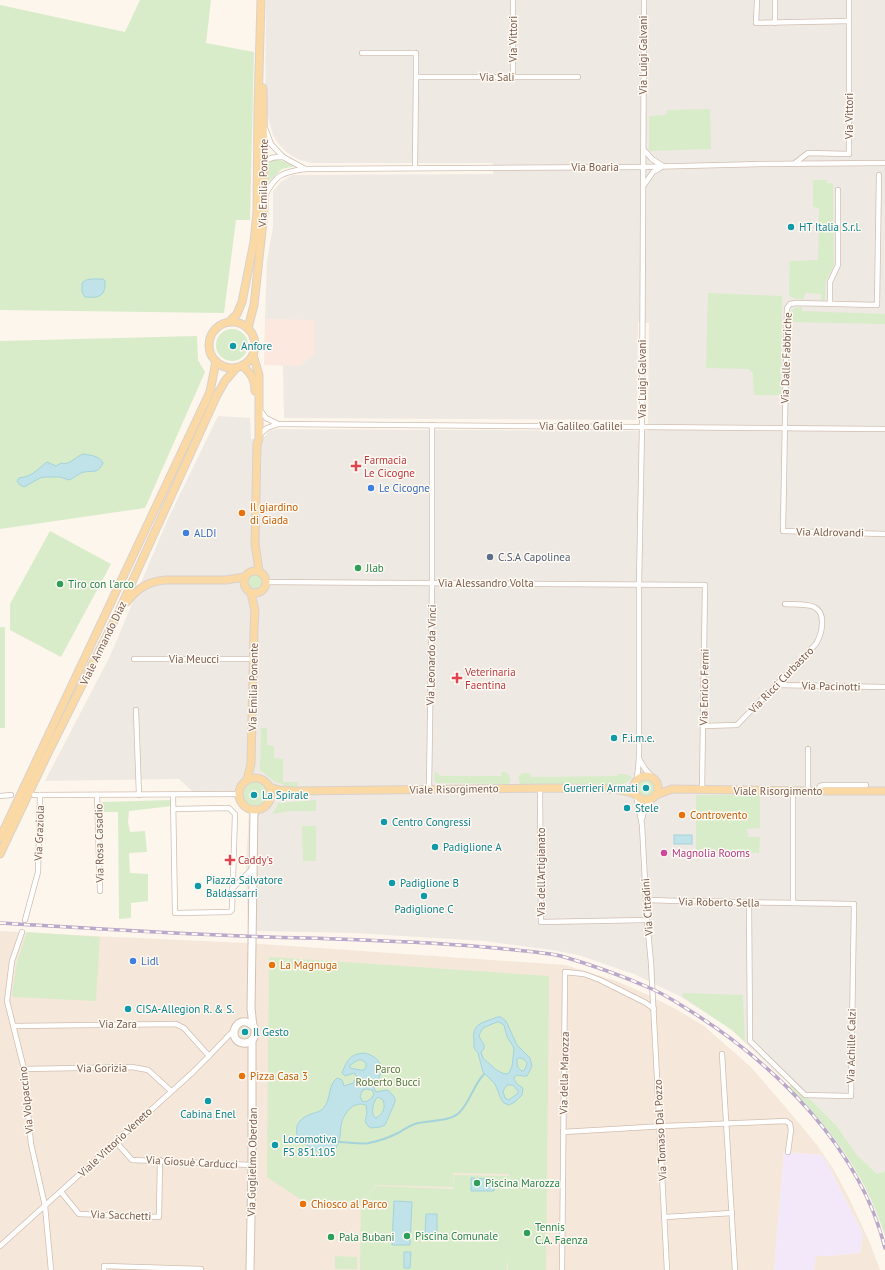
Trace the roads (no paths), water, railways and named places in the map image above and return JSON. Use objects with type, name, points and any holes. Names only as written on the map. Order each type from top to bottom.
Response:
[{"type":"main road","name":"Via Emilia Ponente","points":[[248,328],[254,305],[264,212],[264,123],[261,0]]},
{"type":"main road","name":"Via Emilia Ponente","points":[[229,322],[236,314],[242,302],[254,242],[257,212],[258,109],[261,36]]},
{"type":"main road","points":[[229,322],[236,322],[248,328],[254,339],[255,345],[253,355],[249,361],[239,367],[228,368],[221,366],[211,355],[209,348],[212,333],[222,324],[229,322]]},
{"type":"main road","points":[[253,355],[260,374],[255,544],[259,571]]},
{"type":"main road","name":"Viale Armando Diaz","points":[[0,854],[45,751],[210,392],[216,361]]},
{"type":"main road","points":[[239,367],[252,375],[255,382],[254,438],[257,444]]},
{"type":"main road","name":"Viale Armando Diaz","points":[[0,838],[118,613],[217,395],[225,381],[239,367]]},
{"type":"main road","points":[[246,578],[255,544]]},
{"type":"main road","points":[[118,613],[132,595],[150,584],[161,580],[226,580],[246,578],[254,570],[259,571],[264,575],[266,582],[265,588],[255,593]]},
{"type":"main road","name":"Via Emilia Ponente","points":[[246,578],[246,589],[255,593],[251,764],[247,780]]},
{"type":"main road","name":"Via Emilia Ponente","points":[[251,764],[258,779]]},
{"type":"main road","points":[[645,775],[654,779],[658,788],[655,796],[644,800],[636,795],[634,787],[636,780],[645,775]]},
{"type":"main road","points":[[252,778],[258,779],[269,786],[270,800],[263,808],[254,810],[245,807],[239,794],[241,786],[247,780],[252,778]]},
{"type":"main road","name":"Viale Risorgimento","points":[[654,779],[672,789]]},
{"type":"main road","name":"Viale Risorgimento","points":[[614,789],[629,785],[636,780]]},
{"type":"main road","name":"Viale Risorgimento","points":[[269,786],[279,790],[294,791],[540,788],[614,789],[636,795]]},
{"type":"main road","name":"Viale Risorgimento","points":[[655,796],[672,789],[885,791]]},
{"type":"main road","name":"Viale Risorgimento","points":[[270,800],[282,793],[294,791]]},
{"type":"main road","name":"Via Guglielmo Oberdan","points":[[250,1270],[252,1053],[249,1042],[255,1035],[251,1009],[254,810]]},
{"type":"main road","name":"Via Guglielmo Oberdan","points":[[246,1022],[251,1009]]},
{"type":"main road","points":[[249,1042],[242,1043],[236,1039],[234,1030],[238,1024],[243,1022],[253,1026]]},
{"type":"street","name":"Via Vittori","points":[[513,0],[513,77]]},
{"type":"street","name":"Via Luigi Galvani","points":[[636,780],[639,759],[644,0]]},
{"type":"street","points":[[756,0],[756,23],[849,21]]},
{"type":"street","points":[[775,0],[775,23]]},
{"type":"street","name":"Via Vittori","points":[[795,163],[808,153],[849,154],[849,0]]},
{"type":"street","points":[[362,53],[416,53],[415,168]]},
{"type":"street","name":"Via Sali","points":[[416,77],[578,77]]},
{"type":"street","name":"Via Boaria","points":[[264,123],[271,144],[283,157],[305,169]]},
{"type":"street","points":[[643,149],[652,159],[664,166]]},
{"type":"street","points":[[258,172],[264,161],[274,157],[283,157]]},
{"type":"street","name":"Via Boaria","points":[[264,197],[271,183],[280,175],[305,169],[643,167],[795,163],[885,163]]},
{"type":"street","points":[[643,186],[653,172],[664,166]]},
{"type":"street","name":"Via Dalle Fabbriche","points":[[784,428],[788,305],[792,303],[876,305],[879,175]]},
{"type":"street","points":[[830,304],[830,282],[838,265],[838,190]]},
{"type":"street","points":[[259,410],[266,418],[278,424]]},
{"type":"street","name":"Via Galileo Galilei","points":[[259,436],[266,428],[278,424],[885,428]]},
{"type":"street","name":"Via Leonardo da Vinci","points":[[429,789],[432,583],[432,425]]},
{"type":"street","name":"Via Aldrovandi","points":[[784,428],[783,532],[885,534]]},
{"type":"street","name":"Via Alessandro Volta","points":[[266,582],[706,584]]},
{"type":"street","name":"Via Enrico Fermi","points":[[702,790],[706,584]]},
{"type":"street","name":"Via Ricci Curbastro","points":[[703,726],[737,725],[816,644],[822,628],[822,614],[818,608],[812,606],[786,604]]},
{"type":"street","name":"Via Meucci","points":[[134,659],[254,659]]},
{"type":"street","name":"Via Pacinotti","points":[[776,685],[885,686]]},
{"type":"street","points":[[136,710],[139,795]]},
{"type":"street","points":[[808,749],[808,791]]},
{"type":"street","points":[[639,759],[654,779]]},
{"type":"street","points":[[818,791],[820,786],[824,785],[866,785]]},
{"type":"street","name":"Via dell'Artigianato","points":[[540,788],[541,922],[647,920]]},
{"type":"street","points":[[793,791],[793,903]]},
{"type":"street","name":"Via Graziola","points":[[25,920],[38,872],[40,795],[239,794]]},
{"type":"street","points":[[34,795],[40,795]]},
{"type":"street","name":"Via Rosa Casadio","points":[[97,795],[100,891]]},
{"type":"street","points":[[173,795],[175,913],[230,912],[232,910],[234,814],[229,808],[174,809]]},
{"type":"street","name":"Via Cittadini","points":[[636,795],[642,825],[647,920],[653,990]]},
{"type":"street","points":[[0,796],[11,796]]},
{"type":"street","name":"Via Cittadini","points":[[642,825],[645,808],[655,796]]},
{"type":"street","points":[[232,889],[253,868]]},
{"type":"street","name":"Via Roberto Sella","points":[[646,900],[854,904]]},
{"type":"street","name":"Via Achille Calzi","points":[[749,902],[750,1041],[805,1095],[836,1096],[850,1096],[854,904]]},
{"type":"street","name":"Via Volpaccino","points":[[22,932],[12,961],[7,1001],[24,1069],[31,1144],[45,1206],[51,1270]]},
{"type":"street","name":"Via della Marozza","points":[[562,1270],[565,972],[584,974],[600,980],[646,1003],[654,1009]]},
{"type":"street","name":"Via Tomaso Dal Pozzo","points":[[653,990],[667,1270]]},
{"type":"street","name":"Via Zara","points":[[14,1026],[176,1024],[184,1028],[209,1056]]},
{"type":"street","name":"Viale Vittorio Veneto","points":[[0,1246],[116,1142],[209,1056],[234,1030]]},
{"type":"street","points":[[228,1036],[236,1039]]},
{"type":"street","points":[[722,1054],[736,1270]]},
{"type":"street","name":"Via Gorizia","points":[[24,1069],[132,1067],[148,1070],[171,1091]]},
{"type":"street","points":[[563,1132],[786,1121],[790,1124],[791,1130],[788,1152]]},
{"type":"street","name":"Via Giosuè Carducci","points":[[116,1142],[132,1160],[252,1165]]},
{"type":"street","name":"Via Sacchetti","points":[[61,1192],[79,1214],[158,1217],[160,1160]]},
{"type":"street","points":[[665,1217],[732,1213]]},
{"type":"street","points":[[104,1270],[104,1266],[201,1270]]},
{"type":"water","points":[[91,279],[103,279],[105,281],[103,293],[97,297],[85,297],[82,292],[82,283]]},
{"type":"water","points":[[83,454],[100,459],[103,463],[101,467],[96,471],[81,473],[69,480],[60,477],[45,477],[40,478],[24,487],[17,481],[19,478],[32,474],[47,462],[56,466],[61,463],[67,463]]},
{"type":"water","points":[[674,835],[692,835],[692,844],[674,844]]},
{"type":"water","points":[[497,1017],[501,1017],[506,1021],[517,1045],[530,1058],[532,1066],[527,1076],[515,1076],[514,1079],[517,1084],[523,1088],[522,1095],[515,1102],[509,1105],[504,1103],[495,1084],[483,1072],[478,1053],[474,1047],[474,1034],[477,1026]],"holes":[[[497,1022],[504,1025],[507,1037],[514,1050],[512,1066],[509,1073],[506,1074],[495,1069],[483,1058],[481,1052],[484,1047],[479,1035],[483,1028]],[[522,1058],[526,1061],[527,1064],[524,1071],[520,1070],[518,1067],[517,1059]],[[507,1085],[513,1085],[518,1093],[509,1100],[505,1098],[503,1091]]]},
{"type":"water","points":[[364,1053],[370,1055],[379,1062],[381,1066],[380,1076],[374,1088],[376,1092],[386,1090],[389,1091],[395,1098],[395,1102],[385,1125],[380,1127],[371,1128],[368,1126],[365,1121],[367,1113],[366,1105],[358,1104],[348,1110],[342,1121],[340,1138],[336,1147],[329,1157],[324,1156],[299,1141],[297,1136],[298,1124],[303,1118],[322,1110],[327,1102],[332,1084],[337,1078],[342,1080],[344,1086],[353,1083],[357,1077],[354,1073],[345,1076],[342,1073],[350,1058]],"holes":[[[358,1060],[362,1060],[366,1063],[364,1070],[350,1068],[350,1065]],[[363,1090],[372,1090],[374,1094],[372,1098],[366,1102],[362,1101],[360,1096]],[[378,1097],[383,1100],[384,1106],[382,1113],[376,1118],[373,1115],[376,1099]]]},
{"type":"water","points":[[471,1178],[494,1179],[494,1191],[471,1191]]},
{"type":"water","points":[[394,1201],[412,1202],[410,1245],[392,1245]]},
{"type":"water","points":[[426,1214],[437,1214],[437,1236],[425,1235]]},
{"type":"water","points":[[404,1252],[411,1252],[410,1268],[404,1268]]},
{"type":"waterway","points":[[339,1142],[366,1144],[392,1136],[415,1124],[455,1116],[463,1109],[484,1074]]},
{"type":"railway","points":[[0,923],[191,934],[368,940],[477,946],[561,956],[607,971],[657,991],[692,1012],[723,1033],[754,1057],[783,1084],[811,1112],[835,1143],[856,1176],[873,1211],[885,1248]]},
{"type":"place","name":"HT Italia S.r.l.","points":[[791,227]]},
{"type":"place","name":"Anfore","points":[[233,346]]},
{"type":"place","name":"Farmacia Le Cicogne","points":[[356,466]]},
{"type":"place","name":"Le Cicogne","points":[[371,488]]},
{"type":"place","name":"Il giardino di Giada","points":[[242,513]]},
{"type":"place","name":"ALDI","points":[[186,533]]},
{"type":"place","name":"C.S.A Capolinea","points":[[490,557]]},
{"type":"place","name":"Jlab","points":[[358,568]]},
{"type":"place","name":"Tiro con l'arco","points":[[60,584]]},
{"type":"place","name":"Veterinaria Faentina","points":[[457,678]]},
{"type":"place","name":"F.i.m.e.","points":[[614,738]]},
{"type":"place","name":"Guerrieri Armati","points":[[646,788]]},
{"type":"place","name":"La Spirale","points":[[254,795]]},
{"type":"place","name":"Stele","points":[[627,808]]},
{"type":"place","name":"Controvento","points":[[682,815]]},
{"type":"place","name":"Centro Congressi","points":[[384,822]]},
{"type":"place","name":"Padiglione A","points":[[435,847]]},
{"type":"place","name":"Magnolia Rooms","points":[[664,853]]},
{"type":"place","name":"Caddy's","points":[[230,860]]},
{"type":"place","name":"Padiglione B","points":[[392,883]]},
{"type":"place","name":"Piazza Salvatore Baldassarri","points":[[198,886]]},
{"type":"place","name":"Padiglione C","points":[[424,896]]},
{"type":"place","name":"Lidl","points":[[133,961]]},
{"type":"place","name":"La Magnuga","points":[[272,965]]},
{"type":"place","name":"CISA-Allegion R. & S.","points":[[128,1009]]},
{"type":"place","name":"Il Gesto","points":[[245,1032]]},
{"type":"place","name":"Pizza Casa 3","points":[[242,1076]]},
{"type":"place","name":"Cabina Enel","points":[[208,1101]]},
{"type":"place","name":"Locomotiva FS 851.105","points":[[275,1145]]},
{"type":"place","name":"Piscina Marozza","points":[[477,1183]]},
{"type":"place","name":"Chiosco al Parco","points":[[303,1204]]},
{"type":"place","name":"Tennis C.A. Faenza","points":[[527,1233]]},
{"type":"place","name":"Piscina Comunale","points":[[407,1236]]},
{"type":"place","name":"Pala Bubani","points":[[331,1237]]},
{"type":"park label","name":"Parco Roberto Bucci","points":[[388,1075]]}]
